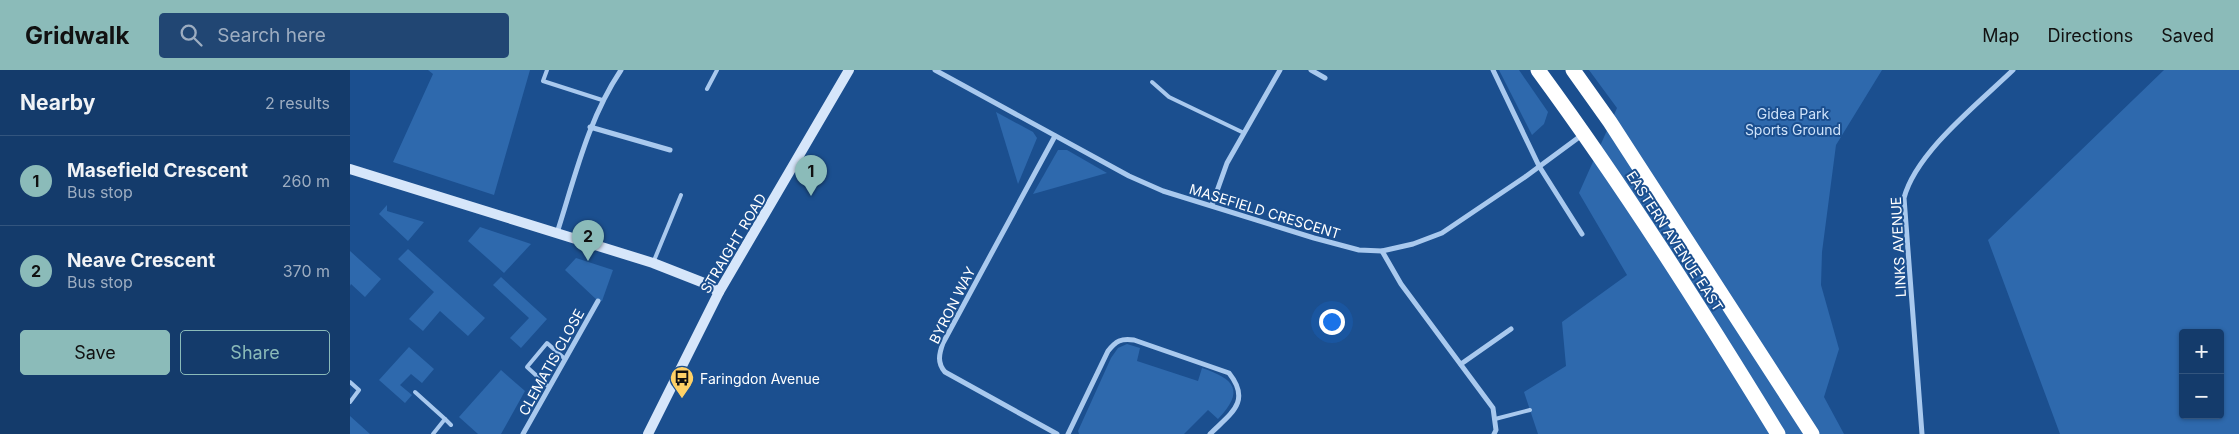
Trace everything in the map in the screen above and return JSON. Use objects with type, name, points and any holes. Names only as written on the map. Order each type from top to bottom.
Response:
[{"type":"highway","name":"EASTERN AVENUE EAST","points":[[1538,70],[1584,133],[1717,334],[1778,434]]},
{"type":"highway","name":"EASTERN AVENUE EAST","points":[[1572,70],[1610,122],[1812,434]]},
{"type":"street","points":[[558,233],[590,127],[602,100],[621,70]]},
{"type":"street","name":"STRAIGHT ROAD","points":[[648,434],[719,292],[849,70]]},
{"type":"street","name":"MASEFIELD CRESCENT","points":[[935,70],[1129,176],[1154,187],[1334,244],[1359,250],[1382,250],[1413,244],[1442,233],[1584,133]]},
{"type":"street","points":[[1212,205],[1227,163],[1280,70]]},
{"type":"street","points":[[1311,70],[1325,78]]},
{"type":"street","points":[[1492,70],[1504,90],[1523,135],[1539,166],[1582,234]]},
{"type":"street","name":"LINKS AVENUE","points":[[1922,434],[1904,198],[1908,184],[1932,151],[2013,70]]},
{"type":"street","points":[[590,127],[670,150]]},
{"type":"street","name":"BYRON WAY","points":[[1055,136],[943,343],[939,354],[940,366],[945,372],[1057,434]]},
{"type":"street","points":[[350,169],[654,263],[704,283],[719,292]]},
{"type":"street","points":[[1382,250],[1401,284],[1493,408],[1496,430],[1494,434]]},
{"type":"street","name":"CLEMATIS CLOSE","points":[[523,434],[598,300]]},
{"type":"street","points":[[1461,364],[1511,329]]},
{"type":"street","points":[[1068,434],[1108,352],[1114,343],[1124,338],[1230,373],[1239,384],[1239,399],[1234,410],[1210,434]]},
{"type":"lane","points":[[547,70],[543,81],[602,100]]},
{"type":"lane","points":[[707,89],[717,70]]},
{"type":"lane","points":[[1152,82],[1169,97],[1244,133]]},
{"type":"lane","points":[[654,263],[681,195]]},
{"type":"lane","points":[[549,387],[527,367],[547,343],[565,359]]},
{"type":"lane","points":[[350,382],[360,390],[350,402]]},
{"type":"lane","points":[[415,392],[451,425]]},
{"type":"lane","points":[[1495,419],[1530,410]]},
{"type":"lane","points":[[434,434],[445,420]]},
{"type":"green space","points":[[428,70],[530,70],[494,195],[393,162],[433,74]]},
{"type":"green space","points":[[1499,70],[1519,70],[1548,112],[1544,124],[1532,135]]},
{"type":"green space","name":"Gidea Park Sports Ground","points":[[1589,70],[1882,70],[1836,145],[1822,252],[1821,285],[1839,349],[1824,397],[1844,434],[1538,434],[1524,392],[1566,366],[1562,322],[1627,275],[1579,193],[1617,108]]},
{"type":"green space","points":[[2164,70],[2239,70],[2239,434],[2060,434],[1988,240]]},
{"type":"green space","points":[[996,112],[1033,132],[1037,138],[1018,184]]},
{"type":"green space","points":[[1058,150],[1067,150],[1107,173],[1033,194]]},
{"type":"green space","points":[[387,205],[387,211],[424,222],[408,241],[379,214]]},
{"type":"green space","points":[[480,227],[531,244],[504,273],[468,241]]},
{"type":"green space","points":[[408,249],[485,318],[468,336],[440,311],[423,331],[409,319],[434,292],[398,259]]},
{"type":"green space","points":[[350,251],[381,279],[365,297],[351,284],[350,286]]},
{"type":"green space","points":[[576,258],[613,270],[602,301],[598,301],[565,270]]},
{"type":"green space","points":[[501,277],[547,319],[521,348],[510,338],[529,318],[493,285]]},
{"type":"green space","points":[[1127,344],[1140,348],[1137,361],[1198,381],[1202,368],[1213,372],[1229,382],[1234,393],[1232,401],[1218,419],[1208,410],[1184,434],[1079,434],[1078,431],[1111,358],[1118,348]]},
{"type":"green space","points":[[409,347],[434,369],[422,383],[411,374],[400,385],[412,395],[405,403],[379,380]]},
{"type":"green space","points":[[501,370],[525,391],[501,434],[478,434],[459,417]]},
{"type":"green space","points":[[350,416],[370,434],[350,434]]},
{"type":"place","name":"Masefield Crescent","points":[[811,196]]},
{"type":"place","name":"Neave Crescent","points":[[588,261]]},
{"type":"place","name":"Faringdon Avenue","points":[[682,399]]}]
